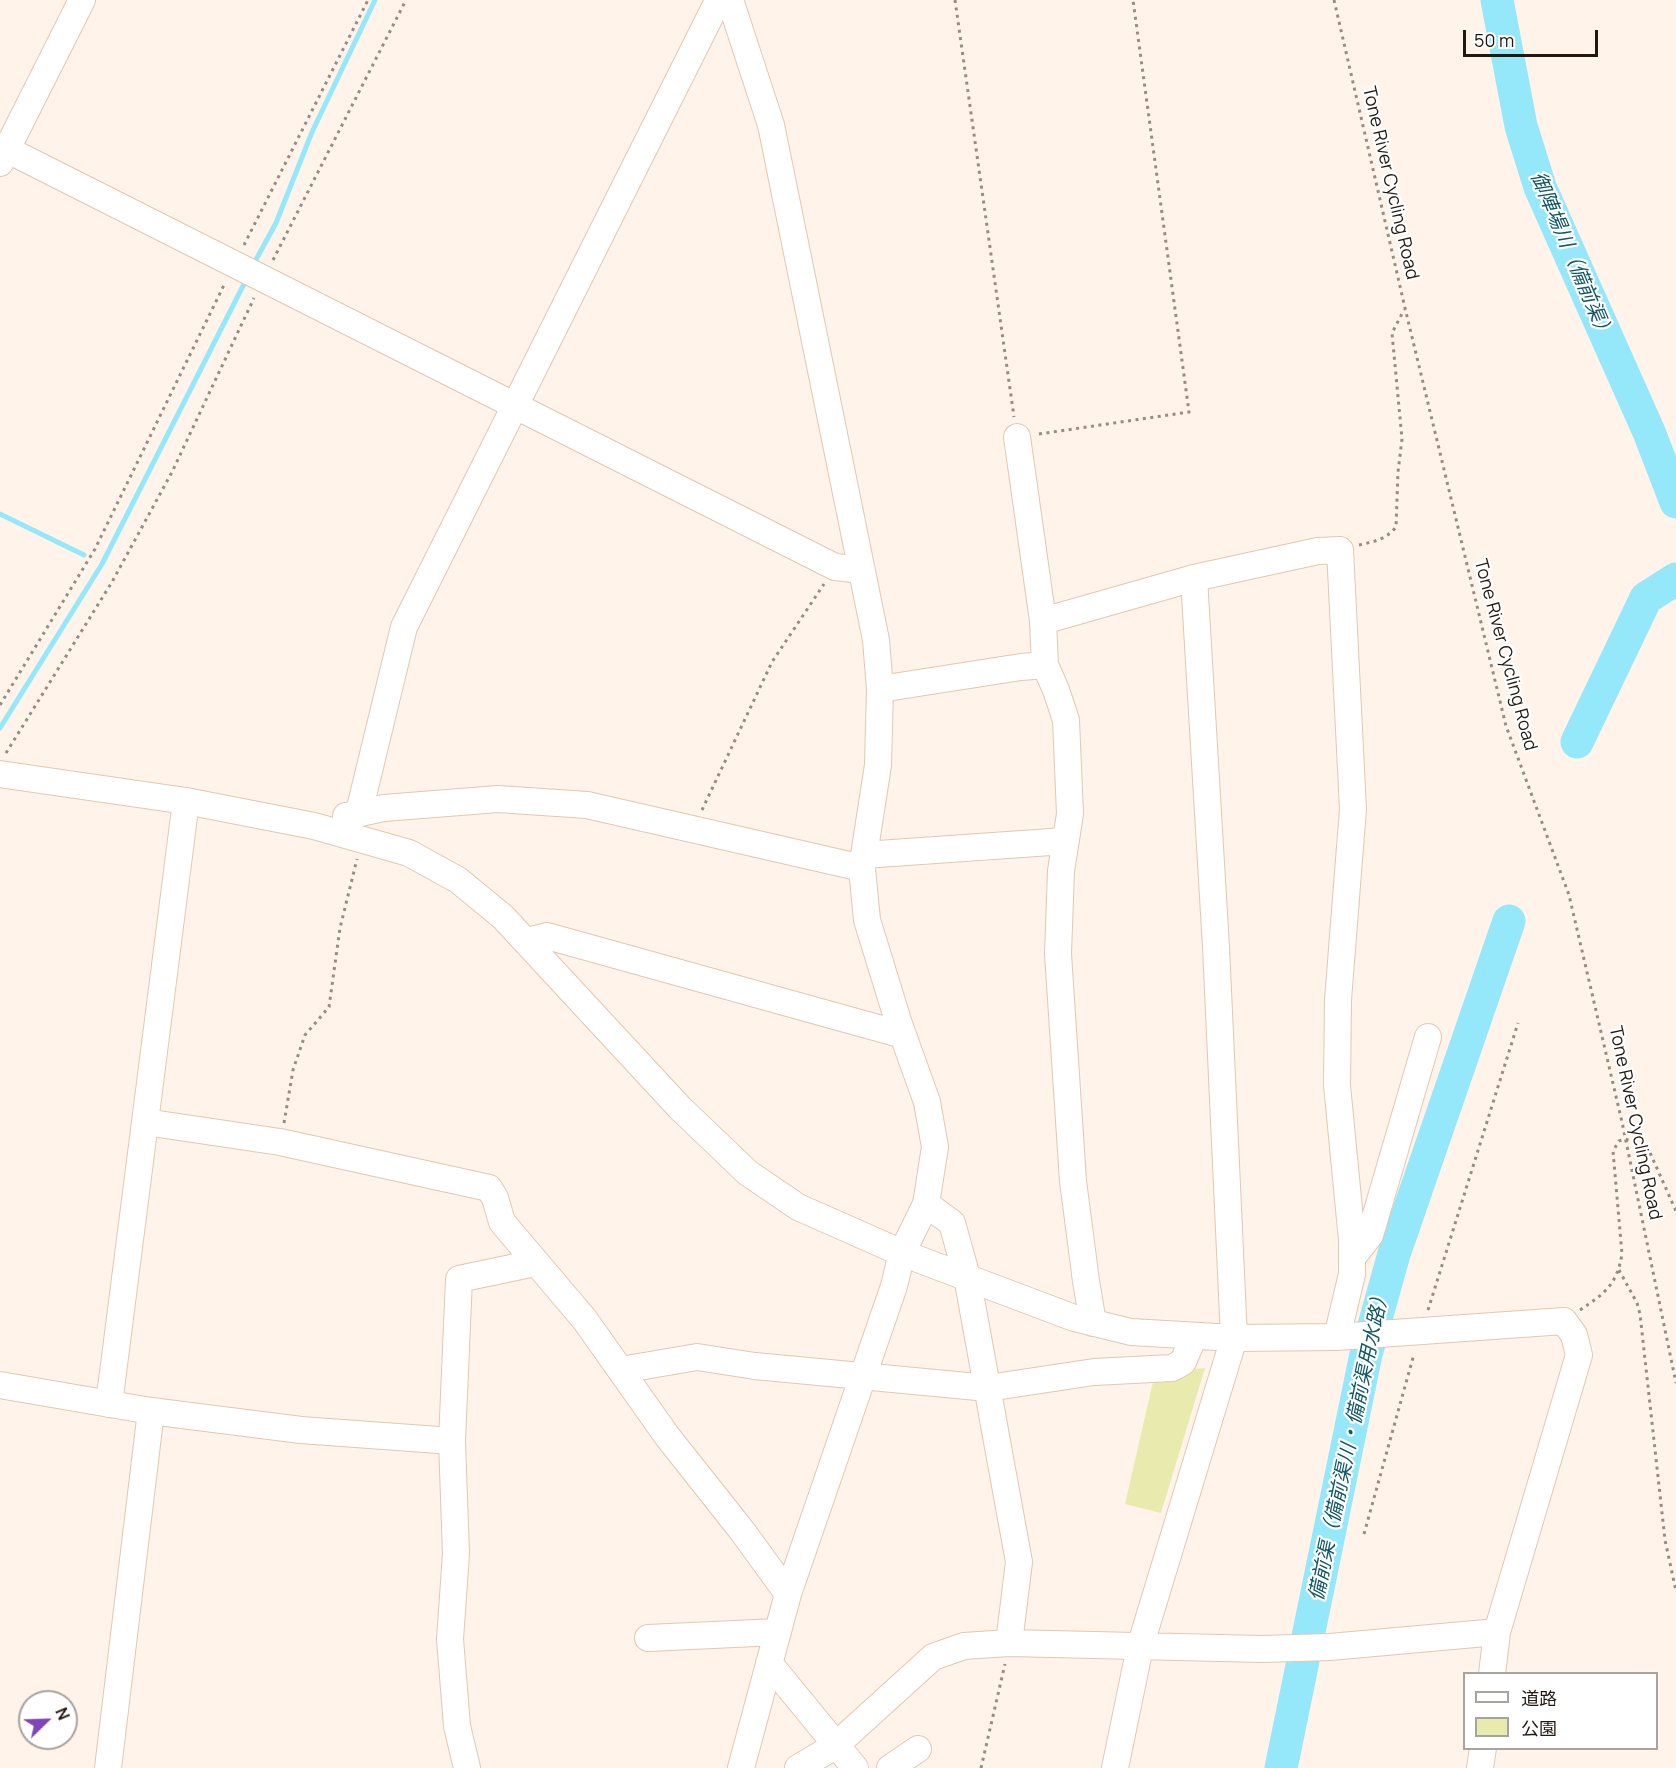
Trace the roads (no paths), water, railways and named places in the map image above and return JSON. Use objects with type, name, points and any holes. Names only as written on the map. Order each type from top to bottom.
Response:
[{"type":"street","points":[[82,0],[2,153],[264,279],[835,567],[862,570]]},
{"type":"street","points":[[359,812],[405,627],[716,5],[728,0],[771,125],[876,640],[880,689],[878,765],[863,862],[867,920],[903,1035],[927,1102],[935,1147],[926,1204],[902,1253],[894,1286],[788,1594],[741,1768]]},
{"type":"street","points":[[1017,438],[1043,621],[1045,665],[1066,720],[1070,814],[1061,871],[1058,954],[1073,1181],[1093,1323]]},
{"type":"street","points":[[1043,621],[1194,578],[1318,551],[1340,550],[1353,809],[1338,1000],[1337,1085],[1352,1240],[1352,1274],[1337,1337]]},
{"type":"street","points":[[1115,1768],[1140,1647],[1234,1338],[1216,947],[1194,578]]},
{"type":"street","points":[[880,689],[1045,665]]},
{"type":"street","points":[[3,764],[314,826],[409,853],[458,880],[503,917],[680,1108],[748,1173],[798,1207],[902,1253],[1074,1318],[1131,1332],[1234,1338],[1337,1337],[1564,1321],[1574,1335],[1579,1355],[1497,1632],[1492,1672]]},
{"type":"street","points":[[314,826],[359,812],[384,808],[498,799],[587,805],[693,829],[863,862],[1065,842]]},
{"type":"street","points":[[110,1404],[186,801]]},
{"type":"street","points":[[527,941],[547,936],[903,1035]]},
{"type":"street","points":[[1352,1258],[1370,1235],[1428,1037]]},
{"type":"street","points":[[145,1122],[280,1142],[489,1188],[495,1198],[502,1222],[585,1320],[667,1436],[743,1532],[788,1594]]},
{"type":"street","points":[[926,1204],[952,1223],[967,1277],[988,1388],[1018,1562],[1009,1643]]},
{"type":"street","points":[[467,1768],[457,1726],[450,1639],[456,1554],[452,1441],[459,1279],[535,1263]]},
{"type":"street","points":[[621,1371],[697,1357],[755,1366],[988,1388],[1094,1372],[1172,1368],[1183,1362],[1194,1336]]},
{"type":"street","points":[[0,1385],[151,1411],[300,1430],[452,1441]]},
{"type":"street","points":[[108,1768],[151,1411]]},
{"type":"street","points":[[648,1638],[778,1632]]},
{"type":"street","points":[[798,1768],[835,1746],[933,1657],[964,1646],[1009,1643],[1262,1649],[1330,1647],[1497,1632]]},
{"type":"street","points":[[769,1664],[855,1768]]},
{"type":"street","points":[[890,1768],[918,1749]]},
{"type":"street","points":[[1480,1768],[1483,1750]]},
{"type":"waterway","points":[[252,267],[276,223],[312,132],[375,0]]},
{"type":"waterway","name":"御陣場川（備前渠）","points":[[1497,0],[1521,126],[1540,187],[1649,432],[1676,502]]},
{"type":"waterway","points":[[0,728],[102,564],[247,278]]},
{"type":"waterway","points":[[0,514],[84,555]]},
{"type":"waterway","name":"備前渠（備前渠川・備前渠用水路）","points":[[1577,742],[1646,598],[1676,579]]},
{"type":"waterway","name":"備前渠（備前渠川・備前渠用水路）","points":[[1281,1768],[1366,1354],[1394,1254],[1509,921]]}]
